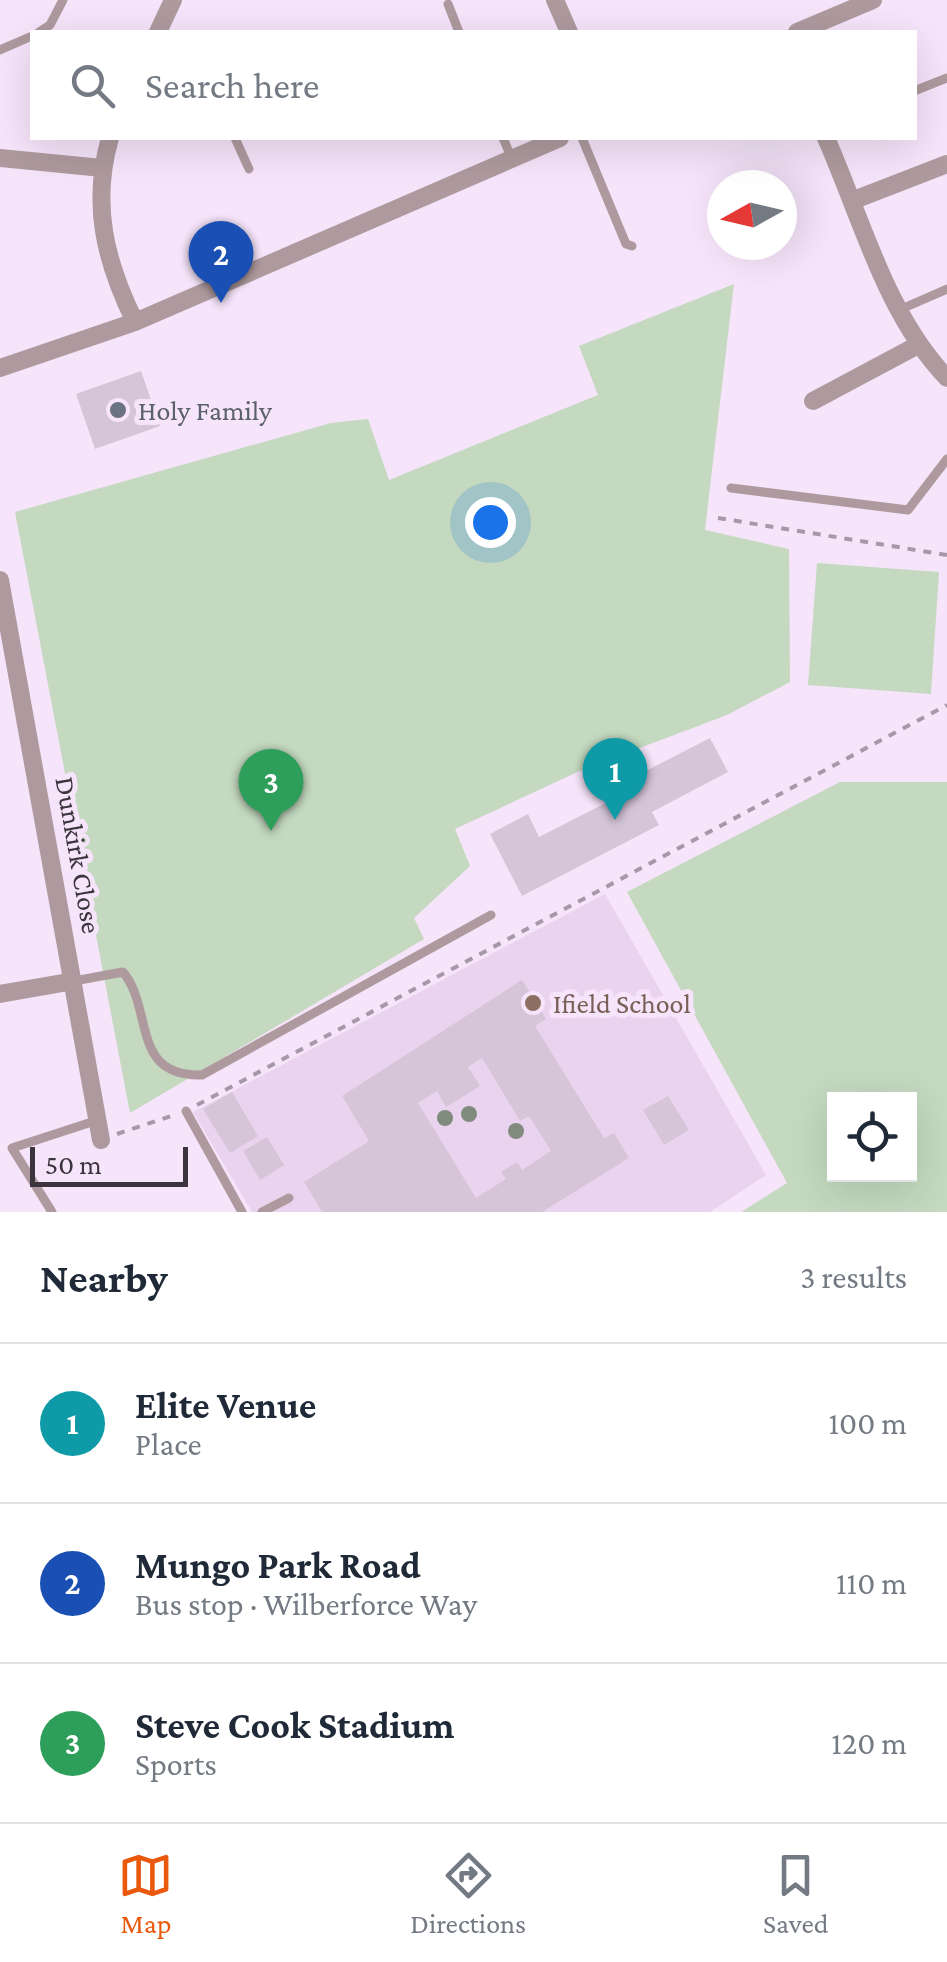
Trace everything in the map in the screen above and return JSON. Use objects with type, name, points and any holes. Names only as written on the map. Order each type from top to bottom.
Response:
[{"type":"street","points":[[159,30],[173,0]]},
{"type":"street","points":[[555,0],[568,30]]},
{"type":"street","points":[[801,30],[873,0]]},
{"type":"street","points":[[109,140],[102,168],[103,243],[135,322]]},
{"type":"street","points":[[0,368],[135,322],[555,140]]},
{"type":"street","points":[[827,140],[918,346],[947,378]]},
{"type":"street","points":[[0,158],[102,168]]},
{"type":"street","points":[[854,200],[947,164]]},
{"type":"street","points":[[813,401],[918,346]]},
{"type":"street","name":"Dunkirk Close","points":[[0,580],[101,1140]]},
{"type":"street","points":[[0,994],[74,981]]},
{"type":"lane","points":[[43,30],[50,26],[63,0]]},
{"type":"lane","points":[[448,4],[458,30]]},
{"type":"lane","points":[[0,50],[30,37]]},
{"type":"lane","points":[[917,90],[947,78]]},
{"type":"lane","points":[[237,140],[249,170]]},
{"type":"lane","points":[[504,140],[512,159]]},
{"type":"lane","points":[[583,140],[626,244],[632,246]]},
{"type":"lane","points":[[900,310],[947,289]]},
{"type":"lane","points":[[730,488],[908,510],[947,459]]},
{"type":"lane","points":[[74,981],[123,972],[160,1061],[181,1076],[202,1075],[491,916]]},
{"type":"lane","points":[[186,1111],[242,1212]]},
{"type":"lane","points":[[52,1212],[12,1148],[98,1120]]},
{"type":"lane","points":[[262,1212],[289,1198]]},
{"type":"path","points":[[718,518],[947,554]]},
{"type":"path","points":[[101,1140],[186,1111],[947,705]]},
{"type":"shaded area","name":"Ifield School","points":[[605,894],[766,1175],[710,1212],[252,1212],[193,1112]]},
{"type":"green space","points":[[734,284],[705,530],[789,549],[790,682],[727,715],[584,769],[455,829],[470,866],[414,918],[424,939],[130,1113],[15,512],[331,423],[368,419],[389,480],[598,395],[579,346]]},
{"type":"green space","points":[[817,563],[939,572],[931,694],[808,685]]},
{"type":"green space","points":[[840,782],[947,782],[947,1212],[741,1212],[787,1183],[627,892]]},
{"type":"building","name":"Holy Family","points":[[141,371],[160,426],[95,449],[76,394]]},
{"type":"building","points":[[710,738],[728,772],[652,812],[659,825],[522,896],[490,834],[528,814],[539,837],[643,784],[638,775]]},
{"type":"building","points":[[522,980],[546,1019],[535,1026],[604,1138],[614,1133],[629,1158],[542,1212],[322,1212],[304,1182],[369,1141],[342,1096]],"holes":[[[482,1058],[520,1121],[529,1116],[551,1151],[522,1170],[517,1162],[501,1172],[506,1179],[476,1198],[418,1103],[437,1091],[446,1107],[480,1086],[468,1067]]]},
{"type":"building","points":[[232,1092],[258,1136],[230,1153],[203,1109]]},
{"type":"building","points":[[668,1096],[689,1130],[664,1145],[643,1110]]},
{"type":"building","points":[[267,1137],[284,1165],[260,1180],[243,1151]]},
{"type":"place","name":"Mungo Park Road","points":[[221,303]]},
{"type":"place","name":"Holy Family","points":[[118,410]]},
{"type":"place","name":"Elite Venue","points":[[615,820]]},
{"type":"place","name":"Steve Cook Stadium","points":[[271,831]]},
{"type":"place","name":"Ifield School","points":[[533,1003]]}]
